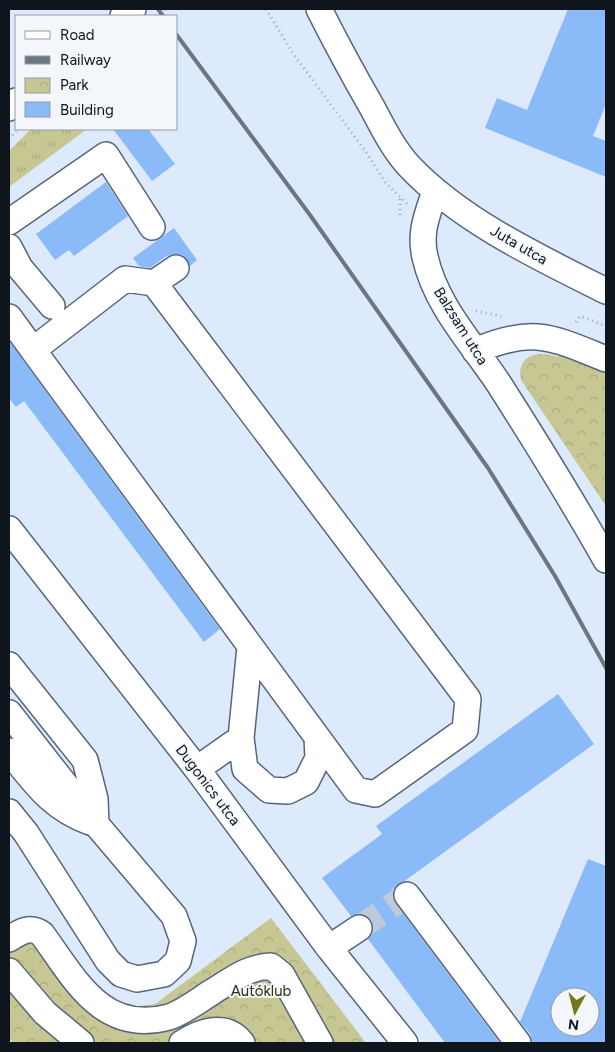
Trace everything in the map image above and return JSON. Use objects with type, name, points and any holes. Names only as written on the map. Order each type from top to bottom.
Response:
[{"type":"street","points":[[319,9],[386,133],[408,165],[435,190]]},
{"type":"street","points":[[9,222],[106,155],[152,227]]},
{"type":"street","name":"Juta utca","points":[[435,190],[480,223],[537,257],[606,291]]},
{"type":"street","name":"Balzsam utca","points":[[435,190],[423,226],[422,239],[424,257],[438,296],[503,391],[606,560]]},
{"type":"street","points":[[9,247],[20,268],[52,306]]},
{"type":"street","points":[[33,350],[125,279],[154,283],[176,268]]},
{"type":"street","points":[[9,317],[356,790],[375,794],[465,730],[468,699],[154,283]]},
{"type":"street","points":[[475,350],[503,339],[538,335],[555,338],[606,359]]},
{"type":"street","name":"Dugonics utca","points":[[9,529],[197,769],[329,948],[404,1043]]},
{"type":"street","points":[[250,646],[241,738],[245,769],[270,790],[288,791],[306,782],[318,758],[317,737]]},
{"type":"street","points":[[9,665],[85,760],[95,799],[96,824]]},
{"type":"street","points":[[9,713],[96,824],[174,916],[183,941],[178,961],[164,974],[137,979],[121,974],[108,961],[26,833],[9,812]]},
{"type":"street","points":[[197,769],[241,738]]},
{"type":"street","points":[[9,752],[45,795],[71,815],[96,824]]},
{"type":"street","points":[[406,895],[518,1043]]},
{"type":"street","points":[[329,948],[359,928]]},
{"type":"street","points":[[9,939],[28,929],[35,929],[42,934],[87,995],[118,1017],[133,1021],[170,1016],[254,967],[270,966],[282,975],[320,1043]]},
{"type":"street","points":[[9,971],[45,1013],[81,1043]]},
{"type":"street","points":[[182,1043],[193,1036],[216,1029],[236,1035],[242,1043]]},
{"type":"path","points":[[266,9],[294,55],[366,152],[385,182],[400,199]]},
{"type":"path","points":[[9,139],[18,130]]},
{"type":"path","points":[[469,308],[484,314],[502,316]]},
{"type":"path","points":[[571,328],[580,316],[606,326]]},
{"type":"green space","points":[[30,130],[86,130],[9,187],[9,151]]},
{"type":"green space","points":[[561,351],[606,370],[606,506],[521,380],[520,371],[522,364],[530,356],[544,354],[558,357]]},
{"type":"green space","name":"Autóklub","points":[[271,918],[366,1043],[14,1043],[9,1039],[9,942],[47,920],[106,998],[124,1008],[155,1004]]},
{"type":"building","points":[[568,9],[606,9],[606,104],[593,136],[606,141],[606,177],[485,128],[497,98],[527,110]]},
{"type":"building","points":[[114,130],[149,130],[175,164],[152,181]]},
{"type":"building","points":[[106,182],[128,216],[74,256],[69,250],[55,260],[36,234]]},
{"type":"building","points":[[174,228],[197,260],[190,266],[183,255],[174,254],[165,257],[150,268],[139,266],[133,258]]},
{"type":"building","points":[[9,341],[220,629],[204,642],[24,401],[16,407],[9,398]]},
{"type":"building","points":[[558,694],[594,744],[392,890],[396,904],[500,1043],[445,1043],[368,939],[373,928],[371,920],[359,914],[351,916],[322,878],[382,834],[376,826]]},
{"type":"building","points":[[588,859],[606,866],[606,1043],[532,1043],[530,1034],[520,1022]]},
{"type":"tunnel","points":[[359,928],[400,900]]},
{"type":"railway","points":[[158,9],[162,15]]},
{"type":"railway","points":[[178,37],[310,215],[488,468],[555,576],[606,668]]}]
